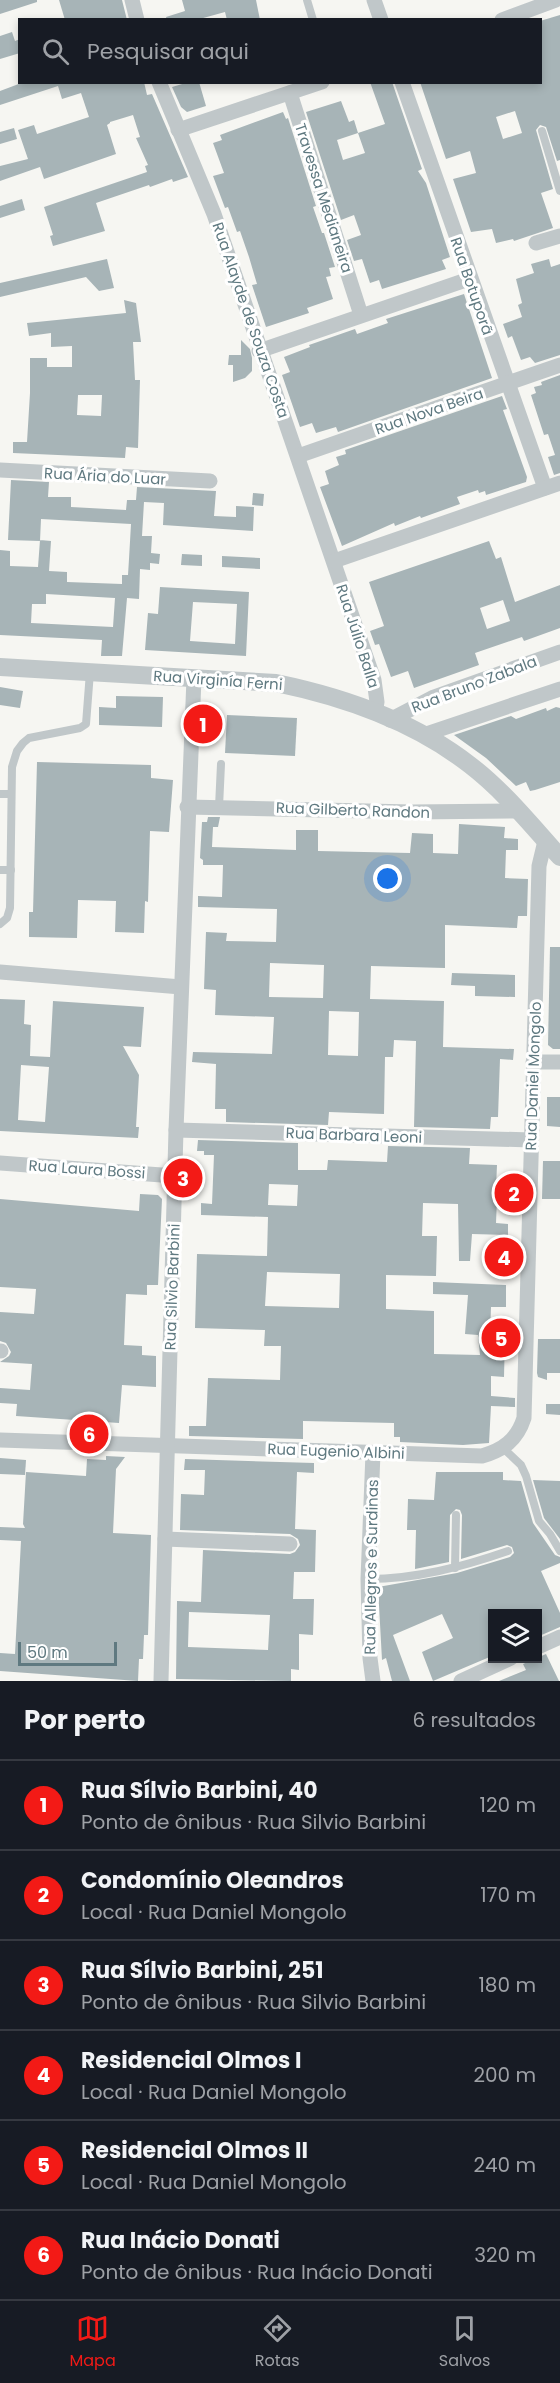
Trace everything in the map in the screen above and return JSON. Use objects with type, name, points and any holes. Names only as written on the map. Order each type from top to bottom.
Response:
[{"type":"street","points":[[132,0],[136,18]]},
{"type":"street","points":[[374,0],[380,18]]},
{"type":"street","points":[[507,18],[556,0]]},
{"type":"street","name":"Rua Alayde de Souza Costa","points":[[160,84],[214,214],[259,351],[334,561]]},
{"type":"street","points":[[178,130],[287,88],[310,84]]},
{"type":"street","name":"Rua Botuporã","points":[[403,84],[544,488]]},
{"type":"street","name":"Travessa Medianeira","points":[[287,88],[361,315]]},
{"type":"street","points":[[536,243],[560,236]]},
{"type":"street","points":[[259,351],[469,279]]},
{"type":"street","name":"Rua Nova Beira","points":[[298,456],[560,365]]},
{"type":"street","name":"Rua Ária do Luar","points":[[0,470],[210,481]]},
{"type":"street","points":[[334,561],[560,483]]},
{"type":"street","name":"Rua Júlio Balla","points":[[334,561],[374,680],[377,702],[383,716]]},
{"type":"street","name":"Rua Bruno Zabala","points":[[383,716],[560,652]]},
{"type":"street","name":"Rua Virginía Ferni","points":[[0,667],[276,683],[308,690],[383,716],[444,746],[503,794],[560,857]]},
{"type":"street","name":"Rua Silvio Barbini","points":[[161,1681],[176,1130],[194,678]]},
{"type":"street","name":"Rua Bruno Zabala","points":[[423,735],[560,688]]},
{"type":"street","name":"Rua Gilberto Randon","points":[[188,807],[412,812],[518,811]]},
{"type":"street","name":"Rua Daniel Mongolo","points":[[503,1448],[520,1430],[524,1418],[539,866],[545,841]]},
{"type":"street","points":[[0,972],[181,987]]},
{"type":"street","points":[[533,1062],[560,1062]]},
{"type":"street","name":"Rua Barbara Leoni","points":[[176,1130],[531,1140]]},
{"type":"street","name":"Rua Laura Bossi","points":[[0,1163],[175,1176]]},
{"type":"street","name":"Rua Eugenio Albini","points":[[0,1440],[482,1456],[503,1448]]},
{"type":"street","name":"Rua Allegros e Surdinas","points":[[373,1453],[368,1579],[370,1658],[373,1681]]},
{"type":"street","points":[[165,1539],[290,1544]]},
{"type":"street","points":[[542,1645],[560,1637]]},
{"type":"street","points":[[461,1681],[495,1674],[507,1663]]},
{"type":"lane","points":[[307,0],[313,18]]},
{"type":"lane","points":[[542,131],[560,191]]},
{"type":"lane","points":[[0,924],[7,918],[10,908],[12,767],[17,751],[29,738],[80,728],[86,724],[90,672]]},
{"type":"lane","points":[[219,807],[222,764]]},
{"type":"lane","points":[[0,794],[11,794]]},
{"type":"lane","points":[[0,870],[11,870]]},
{"type":"lane","points":[[503,1448],[521,1465],[539,1521],[560,1551]]},
{"type":"lane","points":[[456,1515],[456,1568]]},
{"type":"lane","points":[[368,1579],[398,1578],[456,1568],[507,1551]]},
{"type":"building","points":[[0,0],[37,0],[37,2],[0,14]]},
{"type":"building","points":[[59,0],[122,0],[126,18],[64,18]]},
{"type":"building","points":[[182,0],[256,0],[260,18],[226,18],[225,12],[203,18],[166,18],[185,11]]},
{"type":"building","points":[[560,15],[560,160],[557,161],[546,127],[540,125],[536,130],[553,189],[541,193],[553,228],[514,241],[513,239],[496,243],[492,229],[471,232],[453,179],[476,173],[470,151],[446,159],[421,84],[542,84],[542,20]],"holes":[[[515,111],[522,133],[503,139],[496,117]]]},
{"type":"building","points":[[12,32],[15,41],[18,40],[18,54],[0,59],[0,36]]},
{"type":"building","points":[[19,84],[144,84],[147,95],[152,94],[188,177],[173,182],[172,179],[150,187],[149,185],[96,203],[105,231],[53,246],[50,236],[53,235],[44,207],[147,172],[145,166],[148,165],[136,138],[140,137],[133,115],[107,125],[116,154],[44,179],[40,167],[0,181],[0,166],[28,159],[18,130],[34,125],[37,134],[89,117],[81,93],[62,99],[58,86],[0,105],[0,91]]},
{"type":"building","points":[[182,84],[200,84],[206,106],[187,112],[181,107],[172,87]]},
{"type":"building","points":[[371,84],[393,84],[422,169],[418,171],[426,183],[450,257],[442,260],[446,269],[382,289],[379,280],[370,283],[362,259],[354,261],[347,240],[361,235],[354,215],[341,220],[306,112],[341,101],[349,122],[354,120],[358,133],[385,124]],"holes":[[[358,133],[365,153],[343,160],[337,140]]]},
{"type":"building","points":[[283,112],[286,119],[288,118],[316,206],[313,207],[335,267],[329,268],[331,276],[326,277],[333,299],[307,308],[309,313],[266,327],[252,285],[257,284],[240,231],[237,232],[228,207],[225,208],[213,176],[224,173],[213,143],[222,140],[220,135]]},
{"type":"building","points":[[14,128],[17,139],[0,144],[0,132]]},
{"type":"building","points":[[22,199],[25,210],[0,218],[0,206]]},
{"type":"building","points":[[107,259],[114,288],[99,291],[86,277],[0,297],[0,283]]},
{"type":"building","points":[[549,259],[551,267],[560,264],[560,355],[535,363],[530,357],[521,360],[512,336],[508,338],[503,324],[522,317],[518,305],[522,303],[516,279],[534,273],[531,264]]},
{"type":"building","points":[[464,294],[492,378],[338,432],[336,427],[316,433],[312,423],[300,427],[282,375],[290,372],[284,357],[310,347],[309,345],[355,329],[357,334],[388,323],[386,319]]},
{"type":"building","points":[[124,300],[136,303],[141,342],[133,342],[135,380],[140,380],[138,448],[126,447],[125,458],[13,453],[13,442],[27,442],[30,358],[47,358],[47,367],[72,367],[72,346],[51,347],[51,333],[29,336],[27,323],[126,313]],"holes":[[[78,395],[102,395],[101,416],[77,415]]]},
{"type":"building","points":[[241,340],[250,349],[252,371],[245,378],[233,382],[233,365],[228,365],[229,355],[241,355]]},
{"type":"building","points":[[560,375],[560,473],[554,475],[548,457],[555,455],[548,434],[544,435],[531,395],[536,393],[534,387],[542,385],[541,382]]},
{"type":"building","points":[[502,396],[507,409],[503,410],[527,477],[526,482],[486,495],[485,491],[479,493],[478,490],[457,497],[460,504],[395,526],[394,523],[342,546],[320,487],[329,484],[325,471],[339,465],[336,457],[346,454],[345,450]]},
{"type":"building","points":[[11,480],[49,482],[48,497],[71,497],[71,507],[126,510],[127,500],[136,500],[137,487],[216,491],[214,516],[236,517],[236,506],[254,507],[253,531],[163,525],[164,503],[144,502],[142,536],[152,536],[151,553],[160,554],[159,564],[150,563],[150,570],[140,569],[139,599],[127,598],[122,656],[101,656],[102,640],[0,635],[0,550],[10,551],[10,566],[38,567],[40,541],[8,540]],"holes":[[[41,519],[131,524],[128,575],[122,575],[122,584],[67,582],[67,572],[49,571],[51,541],[40,540]],[[46,594],[115,598],[113,627],[31,623],[32,604],[46,604]]]},
{"type":"building","points":[[253,493],[264,494],[263,506],[252,505]]},
{"type":"building","points":[[489,541],[496,559],[501,557],[515,602],[560,585],[560,628],[524,641],[522,637],[475,653],[479,665],[414,688],[408,671],[391,677],[379,644],[375,645],[370,631],[384,626],[369,582]],"holes":[[[503,600],[510,621],[487,629],[480,608]]]},
{"type":"building","points":[[182,554],[202,555],[202,566],[181,565]]},
{"type":"building","points":[[222,556],[260,558],[260,569],[222,567]]},
{"type":"building","points":[[160,587],[249,592],[246,656],[145,650],[148,613],[158,614]],"holes":[[[193,602],[237,604],[235,644],[190,641]]]},
{"type":"building","points":[[0,687],[23,691],[20,708],[0,705]]},
{"type":"building","points":[[116,696],[163,697],[162,727],[99,725],[99,707],[116,708]]},
{"type":"building","points":[[556,707],[560,708],[560,782],[535,790],[530,791],[526,782],[516,786],[486,758],[454,735],[511,716],[516,719],[546,708],[547,711]]},
{"type":"building","points":[[227,715],[297,718],[295,756],[225,753]]},
{"type":"building","points":[[37,762],[151,765],[151,778],[173,780],[169,832],[150,831],[148,902],[145,901],[144,933],[115,932],[116,901],[78,900],[77,938],[29,937],[29,912],[33,912]]},
{"type":"building","points":[[208,817],[220,817],[218,827],[213,827],[212,847],[296,850],[296,830],[318,830],[318,851],[410,853],[412,833],[433,834],[433,853],[458,854],[459,824],[505,827],[504,838],[518,839],[518,850],[506,850],[505,878],[528,879],[527,916],[518,916],[517,928],[445,925],[445,968],[371,966],[370,999],[444,1001],[443,1047],[514,1049],[513,1060],[500,1059],[498,1117],[491,1117],[490,1129],[414,1127],[416,1041],[394,1040],[393,1057],[385,1057],[384,1114],[329,1112],[328,1125],[226,1122],[226,1109],[215,1109],[216,1064],[192,1062],[193,1052],[272,1054],[274,1017],[215,1015],[216,990],[204,989],[206,932],[227,933],[226,941],[276,942],[277,909],[198,907],[198,896],[222,897],[223,865],[203,865],[203,860],[200,858],[202,822],[207,822]],"holes":[[[270,963],[324,965],[323,998],[269,997]],[[329,1011],[359,1012],[358,1056],[328,1055]]]},
{"type":"building","points":[[550,947],[560,947],[560,1049],[553,1049],[548,1045]]},
{"type":"building","points":[[452,973],[515,975],[515,997],[475,996],[475,986],[451,985]]},
{"type":"building","points":[[0,999],[25,1000],[24,1024],[31,1025],[30,1056],[50,1057],[53,1001],[144,1007],[141,1047],[123,1046],[139,1075],[136,1127],[139,1127],[138,1138],[0,1131]],"holes":[[[21,1065],[49,1067],[45,1122],[18,1120]]]},
{"type":"building","points":[[547,1097],[560,1097],[560,1127],[547,1126]]},
{"type":"building","points":[[198,1140],[298,1143],[298,1170],[327,1170],[328,1160],[387,1162],[388,1146],[470,1148],[469,1164],[497,1165],[496,1188],[520,1188],[520,1199],[497,1199],[496,1223],[508,1224],[508,1235],[472,1234],[470,1261],[459,1261],[458,1204],[423,1203],[422,1236],[437,1236],[436,1276],[386,1275],[386,1309],[434,1311],[434,1354],[480,1355],[478,1335],[465,1334],[468,1295],[433,1294],[433,1282],[506,1285],[506,1307],[491,1307],[490,1335],[505,1335],[504,1377],[491,1376],[491,1396],[515,1398],[515,1407],[491,1406],[489,1443],[463,1445],[400,1442],[400,1437],[394,1437],[394,1423],[303,1421],[303,1439],[189,1436],[189,1426],[206,1426],[208,1378],[280,1380],[281,1346],[264,1346],[265,1330],[195,1328],[197,1254],[267,1256],[268,1217],[201,1215],[201,1203],[212,1204],[214,1155],[204,1155],[204,1151],[197,1151]],"holes":[[[269,1184],[298,1185],[297,1206],[268,1205]],[[267,1272],[340,1274],[339,1308],[265,1306]]]},
{"type":"building","points":[[543,1161],[560,1161],[560,1199],[542,1199]]},
{"type":"building","points":[[140,1194],[158,1195],[162,1199],[158,1285],[147,1285],[147,1295],[126,1294],[124,1345],[142,1346],[142,1355],[156,1356],[156,1387],[122,1385],[119,1423],[16,1416],[17,1404],[0,1403],[0,1388],[30,1390],[32,1364],[0,1362],[11,1352],[6,1343],[0,1341],[0,1312],[34,1314],[36,1289],[0,1287],[0,1199],[139,1211]]},
{"type":"building","points":[[538,1339],[560,1339],[560,1373],[547,1373],[547,1380],[538,1377],[537,1373]]},
{"type":"building","points":[[546,1404],[560,1404],[560,1415],[546,1414]]},
{"type":"building","points":[[106,1456],[125,1457],[116,1469],[113,1533],[151,1535],[148,1635],[144,1635],[143,1659],[139,1659],[138,1681],[0,1671],[0,1653],[15,1654],[21,1541],[0,1540],[0,1527],[25,1528],[23,1524],[26,1472],[86,1476],[87,1459],[106,1460]]},
{"type":"building","points":[[0,1458],[26,1460],[25,1475],[0,1474]]},
{"type":"building","points":[[185,1459],[314,1463],[314,1473],[297,1472],[295,1529],[316,1530],[315,1572],[294,1572],[293,1599],[314,1599],[313,1635],[299,1634],[299,1670],[291,1669],[291,1681],[176,1679],[177,1601],[201,1602],[203,1550],[290,1554],[295,1552],[300,1545],[298,1539],[290,1534],[180,1530],[181,1494],[204,1495],[205,1470],[184,1470]],"holes":[[[189,1612],[270,1615],[268,1650],[188,1647]]]},
{"type":"building","points":[[436,1472],[503,1472],[503,1480],[521,1481],[533,1523],[555,1555],[560,1557],[560,1563],[541,1571],[560,1613],[560,1627],[542,1635],[542,1609],[488,1609],[488,1658],[433,1681],[422,1652],[453,1638],[442,1614],[393,1635],[410,1681],[392,1681],[386,1658],[382,1660],[378,1587],[457,1573],[510,1557],[514,1553],[512,1547],[507,1545],[461,1559],[462,1515],[460,1510],[456,1509],[450,1515],[449,1562],[415,1569],[416,1530],[407,1530],[408,1499],[434,1500]]},
{"type":"building","points":[[533,1480],[560,1481],[560,1539],[544,1518]]},
{"type":"building","points":[[546,1654],[559,1681],[499,1681],[526,1670],[523,1664],[525,1663],[542,1663],[542,1656]]},
{"type":"place","name":"Rua Sílvio Barbini, 40","points":[[203,724]]},
{"type":"place","name":"Rua Sílvio Barbini, 251","points":[[183,1178]]},
{"type":"place","name":"Condomínio Oleandros","points":[[514,1193]]},
{"type":"place","name":"Residencial Olmos I","points":[[504,1257]]},
{"type":"place","name":"Residencial Olmos II","points":[[501,1338]]},
{"type":"place","name":"Rua Inácio Donati","points":[[89,1434]]}]
